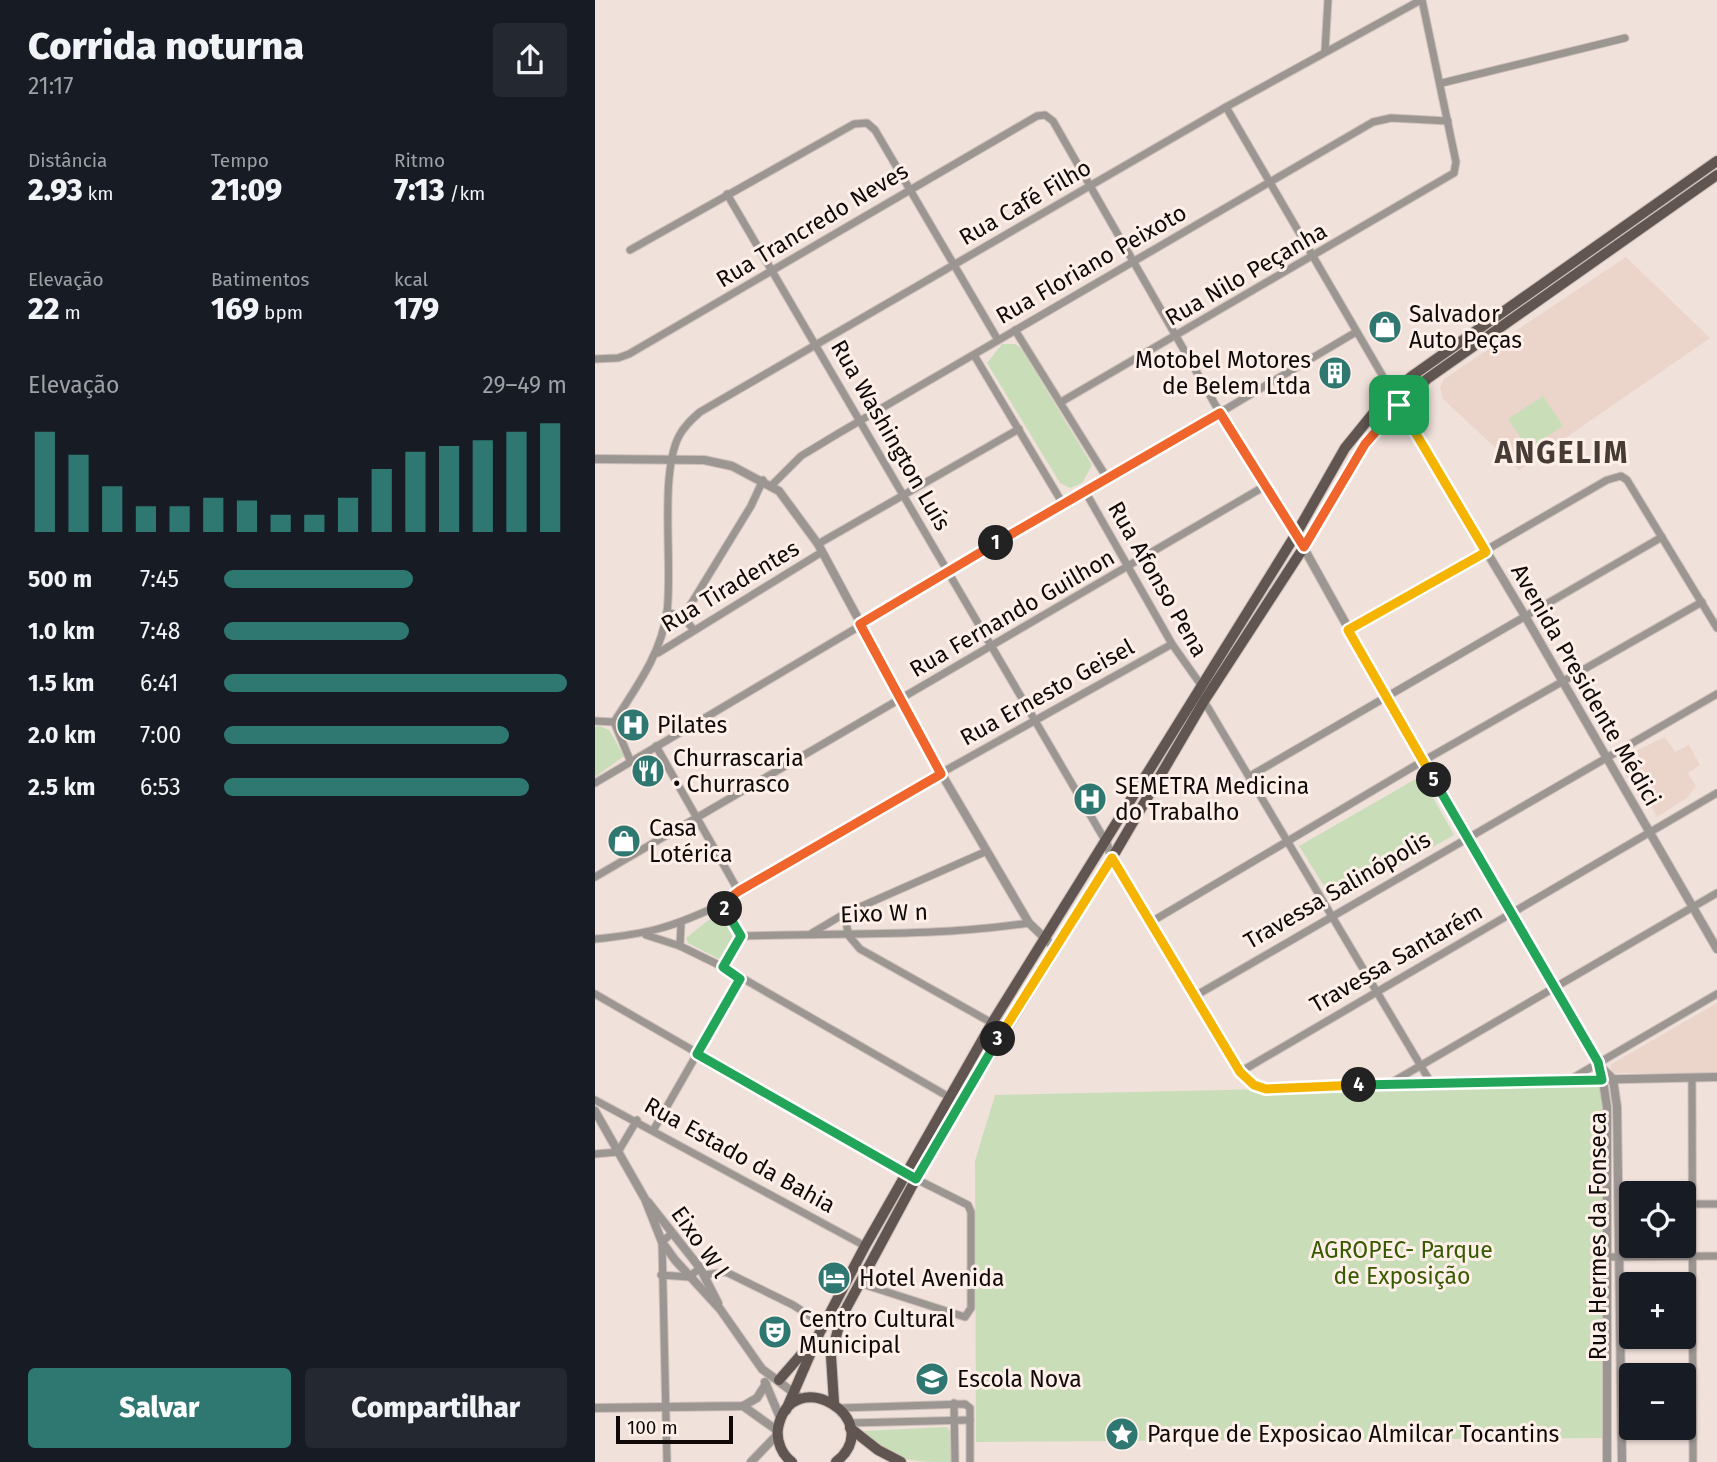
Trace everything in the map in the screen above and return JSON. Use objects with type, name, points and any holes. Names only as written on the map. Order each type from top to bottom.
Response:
[{"type":"main road","points":[[901,1462],[878,1450],[850,1425],[837,1405],[832,1344],[841,1318],[949,1097],[992,1023],[1112,858],[1203,701],[1304,547],[1365,444],[1399,405],[1427,379],[1655,212],[1717,161]]},
{"type":"main road","points":[[1655,212],[1717,175]]},
{"type":"main road","points":[[792,1462],[781,1447],[781,1424],[799,1396],[822,1329],[865,1246],[912,1176],[1106,842],[1296,534],[1350,440],[1392,393],[1634,227]]},
{"type":"main road","points":[[779,1380],[822,1329]]},
{"type":"main road","points":[[799,1396],[814,1397],[837,1405]]},
{"type":"main road","points":[[836,1462],[846,1450],[850,1425]]},
{"type":"street","points":[[1325,51],[1328,0]]},
{"type":"street","points":[[1421,0],[1442,83],[1448,121]]},
{"type":"street","name":"Rua Café Filho","points":[[671,459],[680,433],[700,412],[1226,107],[1421,0]]},
{"type":"street","points":[[1442,83],[1625,38]]},
{"type":"street","points":[[1226,107],[1392,393]]},
{"type":"street","name":"Rua Trancredo Neves","points":[[595,359],[608,360],[629,354],[1037,116],[1045,115],[1053,121],[1088,187]]},
{"type":"street","name":"Rua Floriano Peixoto","points":[[771,486],[801,456],[1373,122],[1391,118],[1448,121]]},
{"type":"street","name":"Rua Nilo Peçanha","points":[[1061,402],[1450,178],[1456,162],[1448,121]]},
{"type":"street","points":[[630,250],[854,124],[867,123],[875,130],[998,340]]},
{"type":"street","points":[[1088,187],[1134,261],[1220,413],[1296,534]]},
{"type":"street","name":"Rua Washington Luís","points":[[727,194],[1106,842]]},
{"type":"street","points":[[1015,330],[1107,478]]},
{"type":"street","points":[[595,783],[948,571],[1356,332]]},
{"type":"street","points":[[974,355],[1063,504]]},
{"type":"street","name":"Avenida Presidente Médici","points":[[1399,405],[1525,616],[1561,683],[1608,758],[1717,949]]},
{"type":"street","name":"Rua Tiradentes","points":[[657,654],[904,495],[1019,429]]},
{"type":"street","points":[[595,459],[704,460],[732,466],[763,480],[792,506],[820,548],[941,774],[1029,923],[1049,944]]},
{"type":"street","points":[[614,722],[657,654],[667,612],[671,459]]},
{"type":"street","points":[[1348,630],[1607,480],[1621,477],[1627,480],[1717,628]]},
{"type":"street","points":[[683,617],[751,506],[763,480]]},
{"type":"street","name":"Rua Fernando Guilhon","points":[[595,877],[1265,486]]},
{"type":"street","name":"Rua Afonso Pena","points":[[1084,491],[1172,644],[1201,685]]},
{"type":"street","name":"Rua Hermes da Fonseca","points":[[1296,534],[1423,761],[1600,1065],[1613,1079],[1617,1107],[1617,1257],[1622,1462]]},
{"type":"street","points":[[1250,776],[1662,537]]},
{"type":"street","points":[[1151,922],[1423,761],[1702,602]]},
{"type":"street","points":[[667,612],[683,617],[693,629]]},
{"type":"street","name":"Rua Ernesto Geisel","points":[[645,935],[681,923],[722,904],[739,891],[941,774],[1172,644]]},
{"type":"street","name":"Travessa Salinópolis","points":[[1195,996],[1467,836],[1717,694]]},
{"type":"street","points":[[1203,701],[1431,1083]]},
{"type":"street","points":[[595,720],[614,722]]},
{"type":"street","points":[[614,722],[630,760]]},
{"type":"street","points":[[656,746],[739,891]]},
{"type":"street","name":"Travessa Santarém","points":[[1240,1072],[1717,793]]},
{"type":"street","points":[[1106,842],[1112,858],[1240,1072],[1254,1085],[1266,1089],[1717,1077]]},
{"type":"street","points":[[812,933],[844,914],[987,851]]},
{"type":"street","points":[[1389,1084],[1717,893]]},
{"type":"street","points":[[722,904],[741,936],[723,967]]},
{"type":"street","points":[[844,914],[849,936],[860,949],[992,1023]]},
{"type":"street","points":[[680,946],[681,923]]},
{"type":"street","name":"Eixo W n","points":[[741,936],[812,933],[849,936],[1029,923]]},
{"type":"street","points":[[595,939],[645,935],[680,946],[723,967],[949,1097]]},
{"type":"street","points":[[654,1129],[740,979]]},
{"type":"street","points":[[595,994],[970,1208],[969,1314],[965,1317],[859,1283]]},
{"type":"street","points":[[1571,1079],[1600,1065],[1717,994]]},
{"type":"street","points":[[1600,1065],[1607,1107],[1607,1462]]},
{"type":"street","points":[[1692,1079],[1693,1181]]},
{"type":"street","name":"Rua Estado da Bahia","points":[[595,1100],[654,1129],[865,1246]]},
{"type":"street","name":"Eixo W l","points":[[595,1111],[645,1199],[662,1242],[689,1277],[720,1309],[762,1369]]},
{"type":"street","points":[[595,1154],[618,1152],[637,1120]]},
{"type":"street","name":"Eixo W l","points":[[645,1199],[702,1271],[720,1309]]},
{"type":"street","points":[[1696,1204],[1717,1204]]},
{"type":"street","points":[[667,1462],[661,1275],[662,1242],[672,1233]]},
{"type":"street","points":[[1696,1256],[1717,1256]]},
{"type":"street","points":[[1608,1257],[1617,1257]]},
{"type":"street","points":[[1692,1258],[1693,1462]]},
{"type":"street","points":[[661,1275],[689,1277],[702,1271],[726,1272],[822,1329]]},
{"type":"street","points":[[762,1369],[799,1396]]},
{"type":"street","points":[[762,1369],[781,1424]]},
{"type":"street","points":[[743,1406],[757,1398],[766,1384]]},
{"type":"street","points":[[954,1404],[955,1462]]},
{"type":"street","points":[[837,1405],[968,1405],[970,1462]]},
{"type":"street","points":[[595,1408],[743,1406],[781,1424]]},
{"type":"street","points":[[850,1425],[970,1420]]},
{"type":"street","points":[[751,1462],[781,1424]]},
{"type":"street","points":[[878,1450],[878,1462]]},
{"type":"shaded area","points":[[1626,257],[1710,338],[1519,470],[1443,399],[1440,388],[1444,379]]},
{"type":"shaded area","points":[[1665,737],[1675,752],[1689,745],[1700,765],[1688,773],[1696,786],[1688,797],[1657,817],[1651,806],[1646,809],[1623,770],[1628,766],[1623,757]]},
{"type":"shaded area","points":[[1717,1003],[1717,1073],[1613,1073],[1610,1065]]},
{"type":"green space","points":[[1002,344],[1015,344],[1021,348],[1092,465],[1082,483],[1070,488],[1060,483],[987,363]]},
{"type":"green space","points":[[1543,396],[1563,426],[1528,449],[1508,419]]},
{"type":"green space","points":[[595,727],[609,730],[624,756],[595,777]]},
{"type":"green space","points":[[1421,776],[1454,835],[1334,902],[1299,846]]},
{"type":"green space","points":[[716,914],[720,915],[733,937],[719,959],[688,943],[686,938]]},
{"type":"green space","name":"AGROPEC- Parque de Exposição","points":[[1599,1082],[1602,1087],[1605,1438],[976,1442],[975,1161],[995,1095]]},
{"type":"green space","points":[[947,1427],[950,1431],[951,1462],[925,1462],[903,1458],[883,1449],[864,1431]]},
{"type":"place","name":"Salvador Auto Peças","points":[[1385,327]]},
{"type":"place","name":"Motobel Motores de Belem Ltda","points":[[1335,373]]},
{"type":"place","name":"Pilates","points":[[633,725]]},
{"type":"place","name":"Churrascaria • Churrasco","points":[[648,771]]},
{"type":"place","name":"SEMETRA Medicina do Trabalho","points":[[1090,799]]},
{"type":"place","name":"Casa Lotérica","points":[[624,841]]},
{"type":"place","name":"Hotel Avenida","points":[[834,1278]]},
{"type":"place","name":"Centro Cultural Municipal","points":[[775,1332]]},
{"type":"place","name":"Escola Nova","points":[[932,1379]]},
{"type":"place","name":"Parque de Exposicao Almilcar Tocantins","points":[[1122,1434]]},
{"type":"district","name":"ANGELIM","points":[[1562,453]]},
{"type":"route","points":[[1399,405],[1486,552],[1348,630],[1602,1069],[1602,1080],[1266,1089],[1254,1085],[1240,1072],[1112,858],[1062,933],[916,1179],[697,1054],[740,979],[723,967],[741,936],[722,904],[739,891],[941,774],[860,624],[1220,413],[1304,547],[1365,444],[1399,405]]}]
